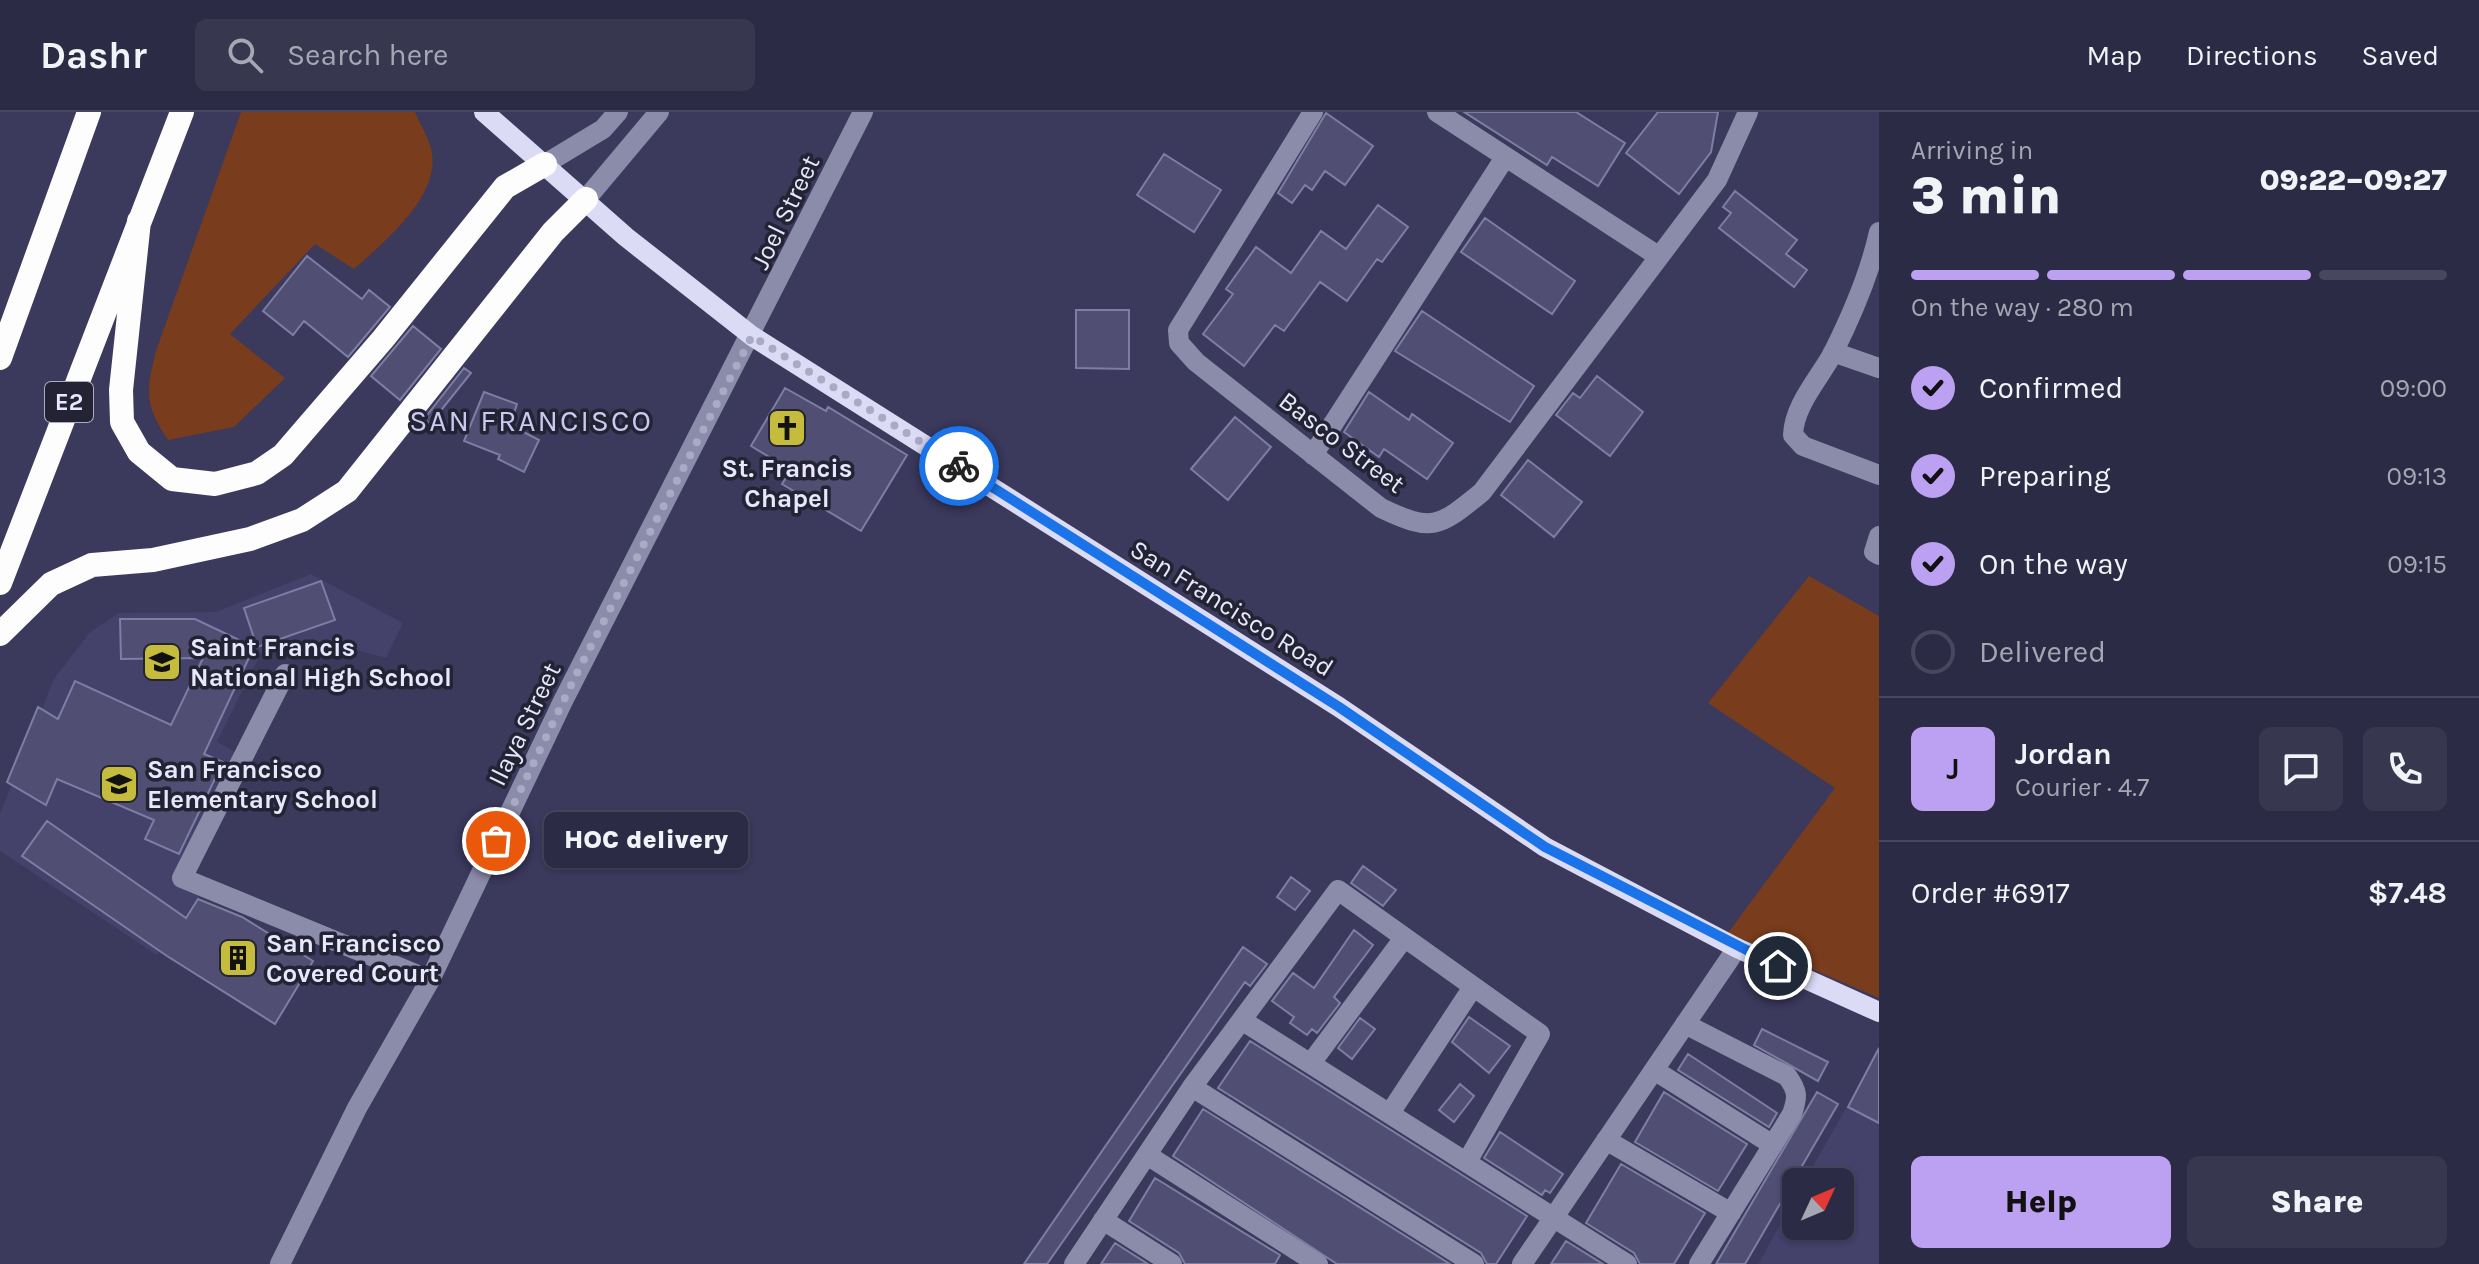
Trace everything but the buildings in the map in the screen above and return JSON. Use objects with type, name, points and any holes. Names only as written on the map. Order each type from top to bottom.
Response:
[{"type":"highway","points":[[0,358],[89,112]]},
{"type":"highway","name":"E2","points":[[0,583],[182,112]]},
{"type":"highway","points":[[139,221],[121,390],[122,422],[139,452],[172,479],[215,484],[257,473],[283,455],[383,339],[505,187],[545,164]]},
{"type":"highway","points":[[0,634],[51,584],[92,565],[153,560],[250,539],[302,520],[347,491],[553,232],[586,199]]},
{"type":"main road","name":"San Francisco Road","points":[[484,112],[626,237],[752,336],[1339,707],[1545,847],[1737,948],[1879,1012]]},
{"type":"street","points":[[545,164],[603,129],[618,112]]},
{"type":"street","points":[[586,199],[659,112]]},
{"type":"street","name":"Joel Street","points":[[752,336],[863,112]]},
{"type":"street","name":"Basco Street","points":[[1313,112],[1178,330],[1179,343],[1196,362],[1381,508],[1410,522],[1447,521],[1482,492],[1717,180],[1748,112]]},
{"type":"street","points":[[1437,112],[1504,159],[1658,256]]},
{"type":"street","points":[[1313,455],[1504,159]]},
{"type":"street","points":[[1879,232],[1876,258],[1833,352],[1794,420],[1793,435],[1803,446],[1879,475]]},
{"type":"street","name":"Ilaya Street","points":[[280,1264],[357,1108],[430,980],[570,687],[752,336]]},
{"type":"street","points":[[1833,352],[1879,368]]},
{"type":"street","points":[[1879,536],[1874,552],[1879,555]]},
{"type":"street","points":[[285,674],[182,878],[430,980]]},
{"type":"street","points":[[1074,1264],[1192,1087],[1338,890],[1540,1034],[1468,1160]]},
{"type":"street","points":[[1311,1063],[1404,938]]},
{"type":"street","points":[[1522,1264],[1737,948]]},
{"type":"street","points":[[1390,1113],[1473,987]]},
{"type":"street","points":[[1243,1021],[1468,1160],[1627,1264]]},
{"type":"street","points":[[1685,1024],[1787,1076],[1797,1089],[1792,1114],[1699,1264]]},
{"type":"street","points":[[1654,1070],[1773,1145]]},
{"type":"street","points":[[1192,1087],[1474,1264]]},
{"type":"street","points":[[1606,1140],[1731,1213]]},
{"type":"street","points":[[1147,1155],[1318,1264]]},
{"type":"street","points":[[1103,1220],[1172,1264]]},
{"type":"shaded area","points":[[241,112],[415,112],[431,148],[432,170],[418,203],[393,233],[354,269],[315,244],[230,334],[285,378],[234,427],[168,440],[155,417],[149,397],[156,351]]},
{"type":"shaded area","name":"San Francisco Elementary School","points":[[311,574],[403,623],[386,658],[324,641],[261,653],[217,742],[240,755],[177,881],[200,895],[157,955],[0,851],[0,814],[54,679],[90,632],[119,613],[216,612]]},
{"type":"shaded area","points":[[1809,576],[1879,616],[1879,998],[1728,933],[1835,788],[1708,703]]},
{"type":"shaded area","points":[[1879,1050],[1879,1264],[1758,1264],[1782,1222],[1782,1240],[1854,1240],[1854,1168],[1812,1168]]},
{"type":"way so far","points":[[496,841],[577,673],[721,390],[752,336],[959,466]]},
{"type":"place","name":"St. Francis Chapel","points":[[787,428]]},
{"type":"place","name":"Saint Francis National High School","points":[[162,662]]},
{"type":"place","name":"San Francisco Elementary School","points":[[119,784]]},
{"type":"place","name":"HOC delivery","points":[[496,841]]},
{"type":"place","name":"San Francisco Covered Court","points":[[238,958]]},
{"type":"district","name":"SAN FRANCISCO","points":[[531,421]]},
{"type":"route","points":[[959,466],[1339,707],[1545,847],[1737,948],[1778,966]]}]
